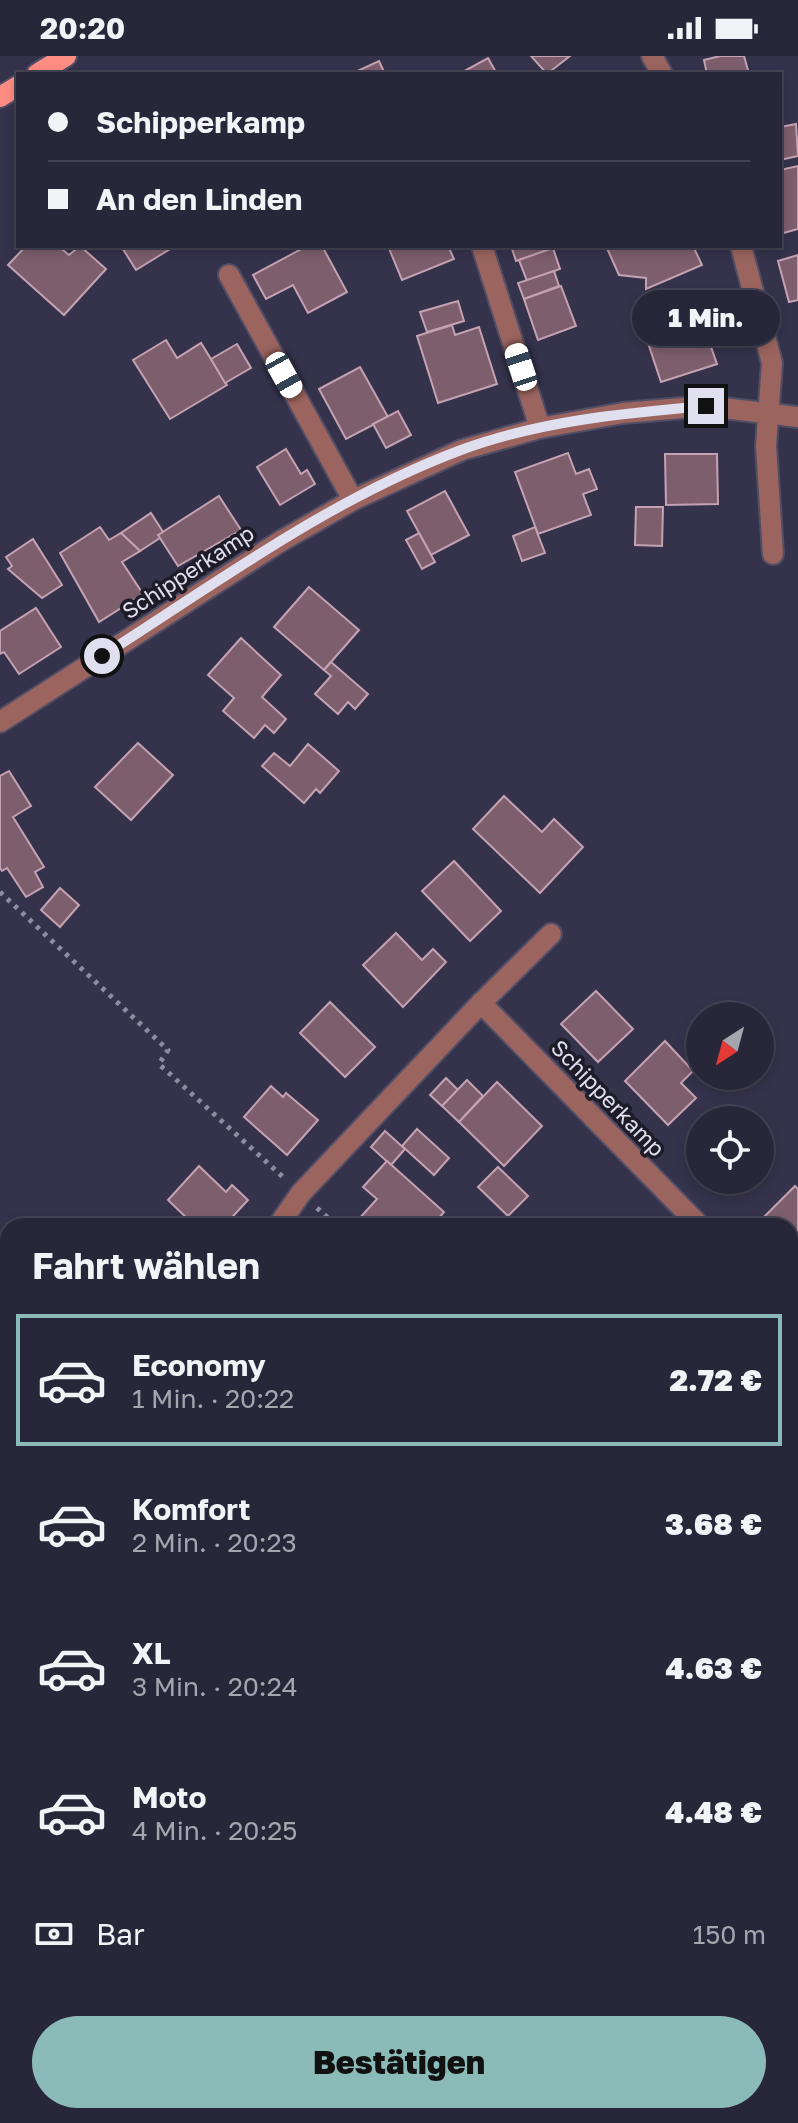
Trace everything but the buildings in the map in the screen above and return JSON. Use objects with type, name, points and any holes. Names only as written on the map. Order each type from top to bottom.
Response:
[{"type":"main road","points":[[40,72],[66,56]]},
{"type":"street","points":[[483,248],[540,428]]},
{"type":"street","points":[[742,248],[772,363],[766,446],[773,554]]},
{"type":"street","points":[[229,275],[353,500]]},
{"type":"street","name":"Schipperkamp","points":[[0,722],[281,541],[353,500],[462,450],[540,428],[623,413],[706,406],[798,417]]},
{"type":"street","points":[[284,1218],[301,1193],[481,1003],[551,934]]},
{"type":"street","name":"Schipperkamp","points":[[481,1003],[692,1218]]},
{"type":"path","points":[[0,892],[168,1050],[159,1064],[328,1218]]},
{"type":"route","points":[[102,656],[281,541],[353,500],[462,450],[540,428],[623,413],[706,406]]}]
